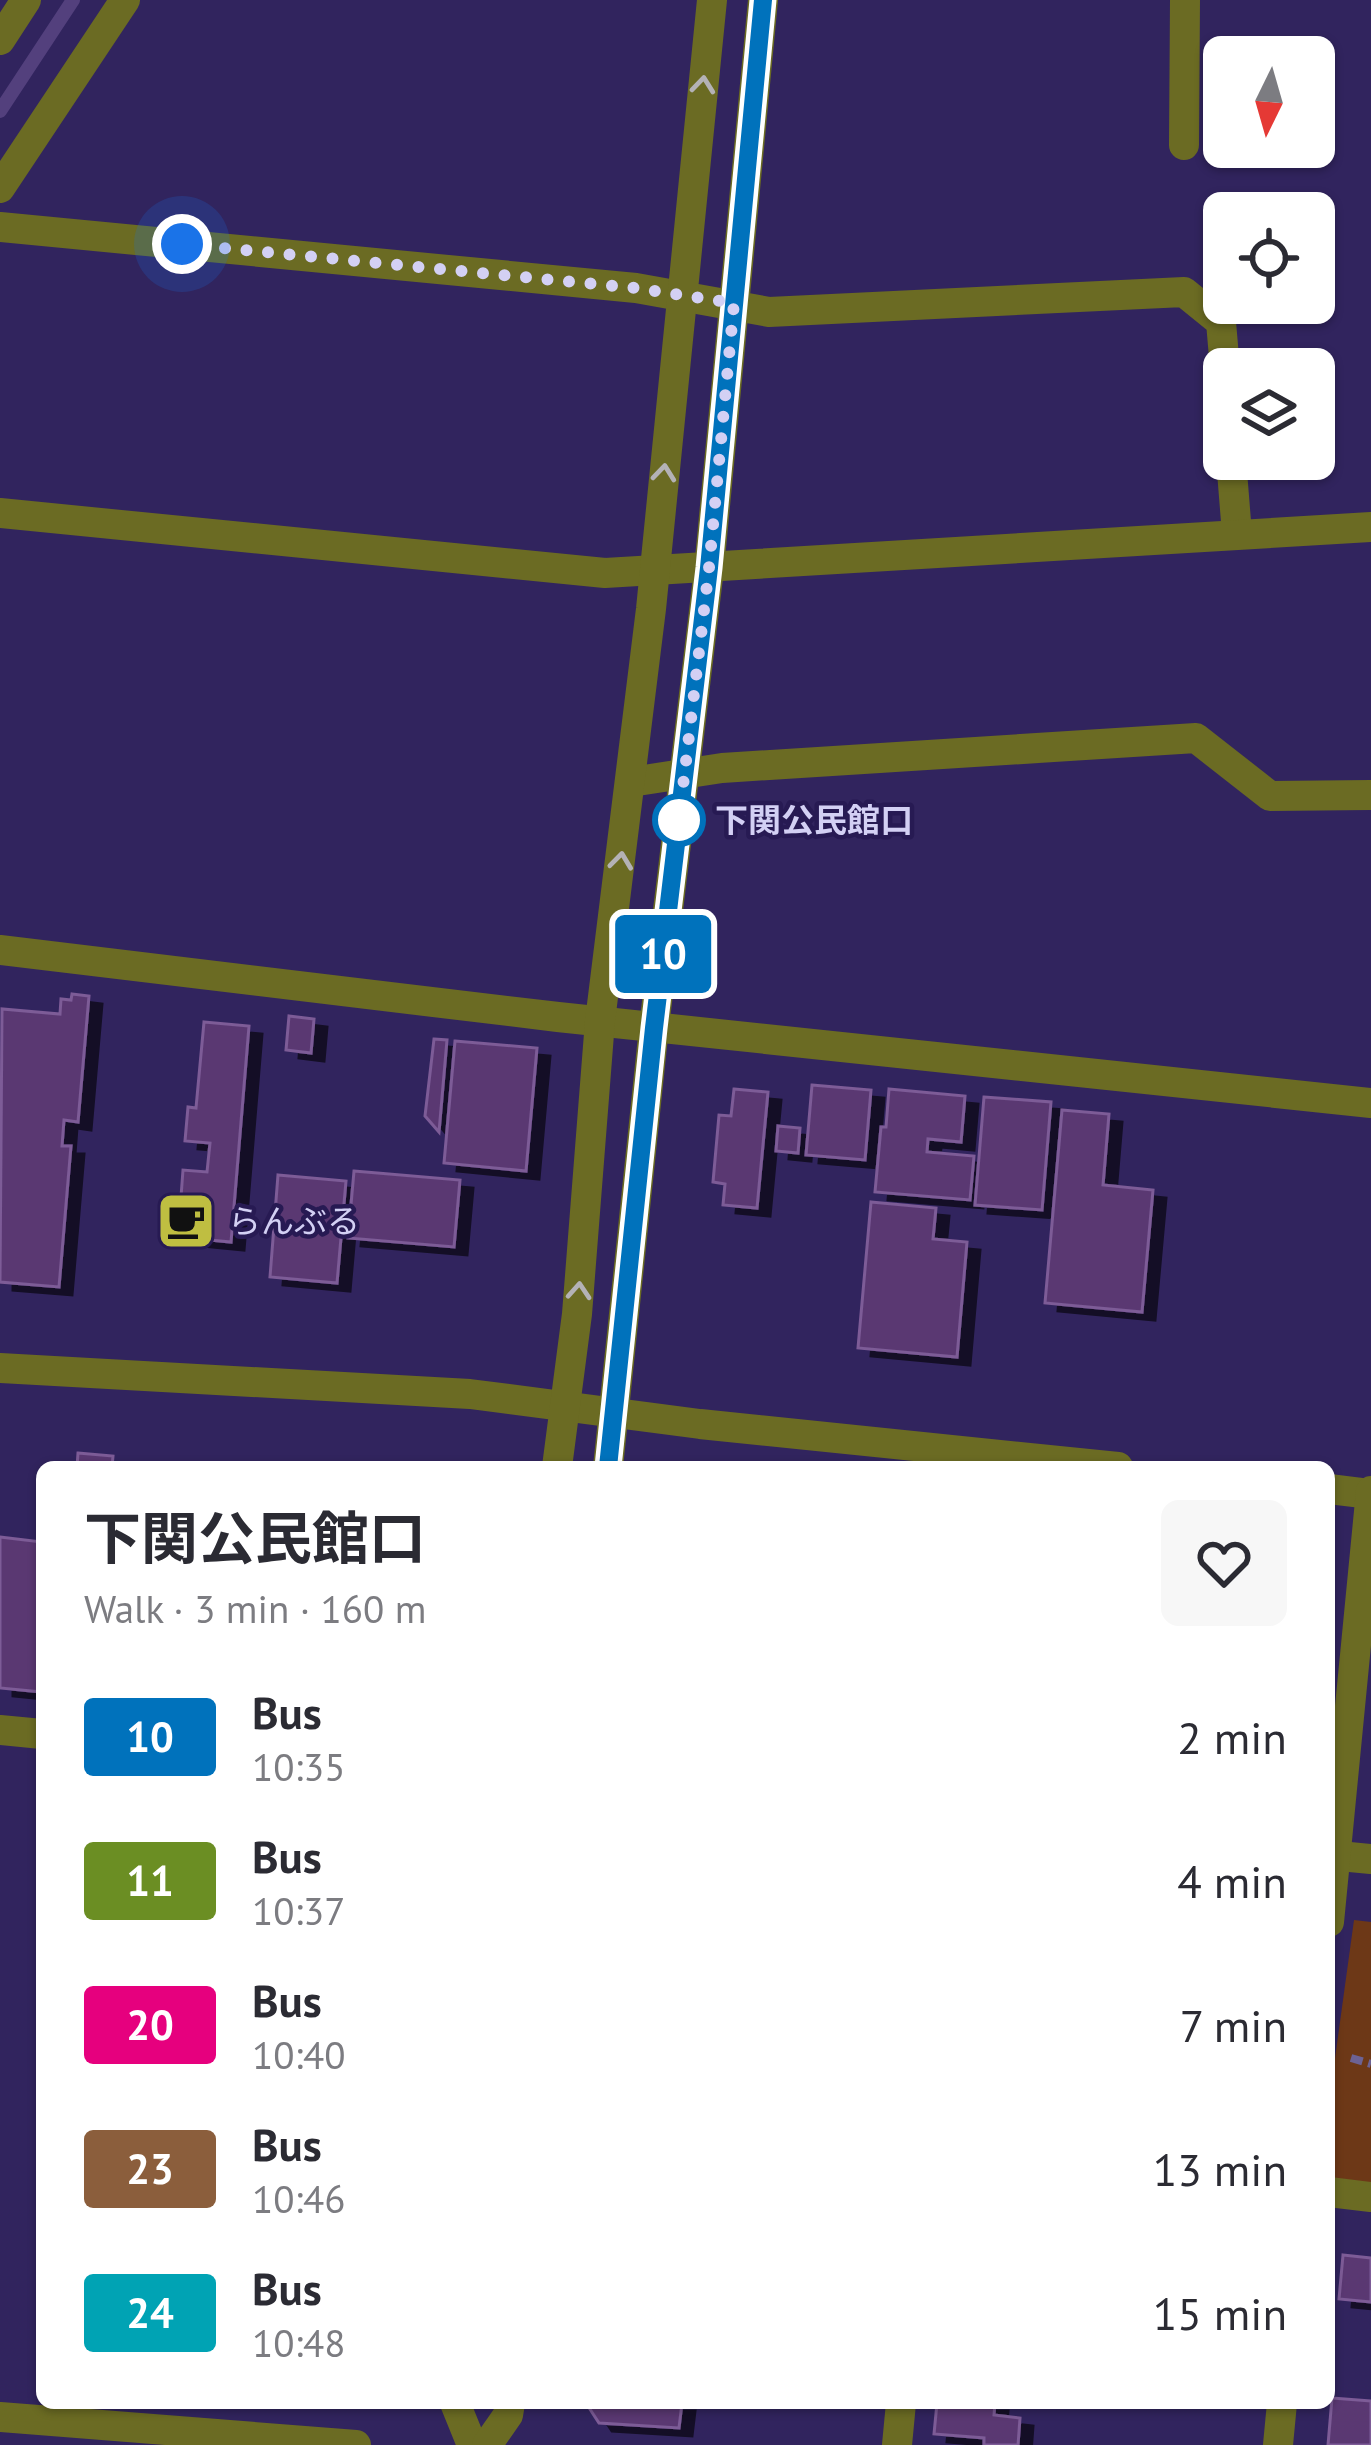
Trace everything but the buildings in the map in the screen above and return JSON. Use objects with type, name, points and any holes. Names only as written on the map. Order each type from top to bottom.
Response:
[{"type":"street","points":[[0,40],[26,0]]},
{"type":"street","points":[[0,188],[125,0]]},
{"type":"street","points":[[558,1461],[577,1314],[600,1021],[655,572],[712,0]]},
{"type":"street","points":[[609,1461],[709,568],[763,0]]},
{"type":"street","points":[[1184,0],[1184,145]]},
{"type":"street","points":[[0,227],[682,295],[769,312],[1184,292],[1221,322],[1223,348]]},
{"type":"street","points":[[1233,480],[1237,534]]},
{"type":"street","points":[[0,513],[605,573],[1371,527]]},
{"type":"street","points":[[631,782],[684,773],[1196,738],[1270,796],[1371,795]]},
{"type":"street","points":[[0,950],[654,1028],[1371,1103]]},
{"type":"street","points":[[0,1368],[470,1394],[1064,1461]]},
{"type":"street","points":[[1335,1490],[1371,1493],[1335,1827]]},
{"type":"street","points":[[0,1730],[36,1733]]},
{"type":"street","points":[[1335,1855],[1371,1859]]},
{"type":"street","points":[[1335,2193],[1371,2197]]},
{"type":"street","points":[[457,2409],[472,2445]]},
{"type":"street","points":[[487,2445],[509,2409]]},
{"type":"street","points":[[897,2445],[900,2409]]},
{"type":"street","points":[[1278,2445],[1281,2409]]},
{"type":"street","points":[[0,2417],[195,2439],[356,2445]]},
{"type":"path","points":[[1352,2058],[1371,2065]]},
{"type":"shaded area","points":[[1354,1920],[1371,1922],[1371,2197],[1335,2193],[1335,2058]]},
{"type":"waterway","points":[[0,111],[73,0]]},
{"type":"bus line","name":"10","points":[[609,1461],[709,568],[763,0]]},
{"type":"place","name":"下関公民館口","points":[[679,820]]},
{"type":"place","name":"らんぶる","points":[[186,1221]]},
{"type":"route","points":[[182,244],[636,288],[734,303],[679,820]]}]
